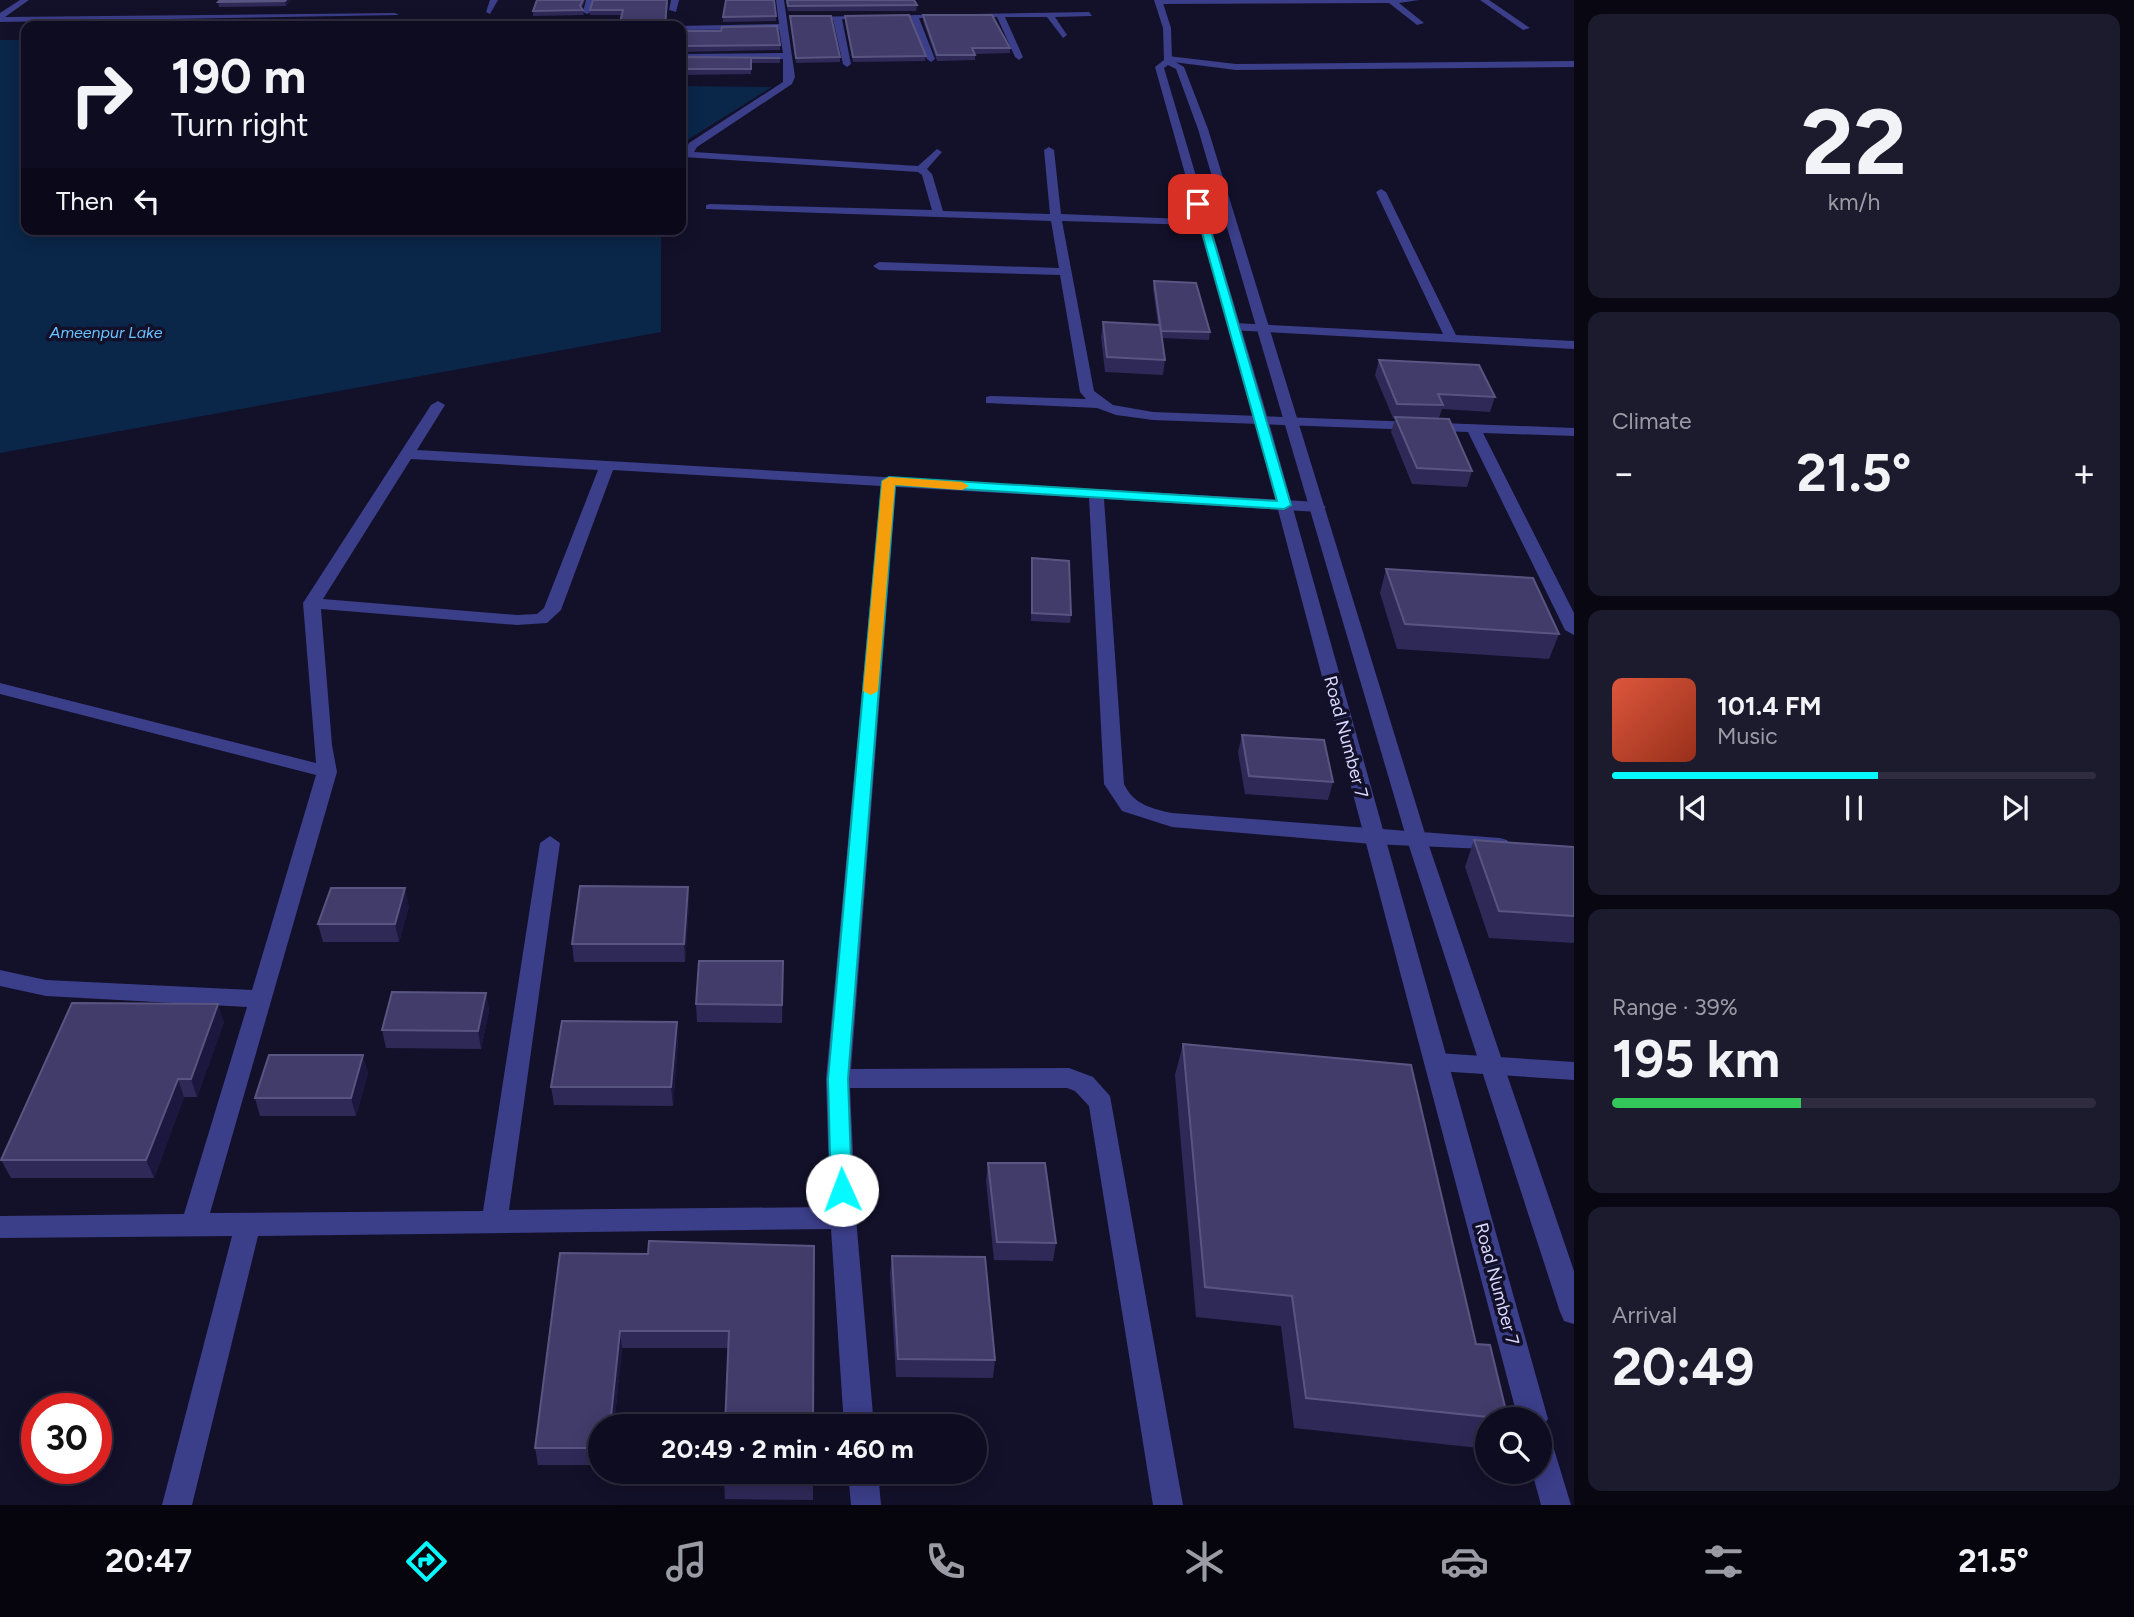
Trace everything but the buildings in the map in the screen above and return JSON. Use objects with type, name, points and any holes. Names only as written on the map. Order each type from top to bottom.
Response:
[{"type":"street","points":[[0,19],[24,0]]},
{"type":"street","points":[[490,12],[494,0]]},
{"type":"street","points":[[587,12],[590,0]]},
{"type":"street","points":[[673,10],[675,0]]},
{"type":"street","points":[[780,0],[790,77],[787,84],[693,145],[687,155],[921,169],[927,174],[938,213]]},
{"type":"street","points":[[1391,0],[1420,23]]},
{"type":"street","points":[[1159,1],[1415,0]]},
{"type":"street","points":[[1484,0],[1526,28]]},
{"type":"street","name":"Road Number 7","points":[[1159,1],[1167,27],[1168,60]]},
{"type":"street","points":[[1294,1],[1301,8]]},
{"type":"street","points":[[196,17],[204,8]]},
{"type":"street","points":[[293,16],[300,8]]},
{"type":"street","points":[[108,18],[117,9]]},
{"type":"street","points":[[0,19],[293,16],[397,11],[392,21]]},
{"type":"street","points":[[686,27],[837,17],[1000,16],[1034,12],[1050,15],[1089,14]]},
{"type":"street","points":[[1050,15],[1063,36]]},
{"type":"street","points":[[914,16],[931,59]]},
{"type":"street","points":[[1000,16],[1019,57]]},
{"type":"street","points":[[837,17],[847,64]]},
{"type":"street","points":[[686,57],[788,56]]},
{"type":"street","points":[[1168,60],[1236,66],[1574,64]]},
{"type":"street","name":"Road Number 7","points":[[1168,60],[1159,67],[1261,419],[1373,839],[1437,1062],[1530,1407]]},
{"type":"street","name":"Road Number 7","points":[[1168,60],[1180,67],[1214,168],[1293,419],[1417,840],[1574,1312]]},
{"type":"street","points":[[1049,150],[1056,217],[1087,392],[1096,404]]},
{"type":"street","points":[[921,169],[937,152]]},
{"type":"street","points":[[1188,168],[1214,168]]},
{"type":"street","points":[[1381,192],[1452,340]]},
{"type":"street","points":[[710,207],[1230,223]]},
{"type":"street","points":[[879,266],[1065,272]]},
{"type":"street","points":[[1234,327],[1574,345]]},
{"type":"street","points":[[991,400],[1096,404],[1119,411],[1153,416],[1293,419],[1574,432]]},
{"type":"street","points":[[194,1224],[327,772],[322,745],[312,603],[438,405]]},
{"type":"street","points":[[1473,428],[1574,630]]},
{"type":"street","points":[[408,454],[1318,507]]},
{"type":"street","points":[[312,603],[517,620],[541,619],[552,610],[607,467]]},
{"type":"street","points":[[858,1414],[843,1218],[838,1079],[889,481]]},
{"type":"street","points":[[1096,494],[1114,784],[1119,796],[1131,807],[1152,816],[1373,839],[1522,847]]},
{"type":"street","points":[[0,688],[327,772]]},
{"type":"street","points":[[494,1222],[550,843]]},
{"type":"street","points":[[0,978],[46,988],[260,999]]},
{"type":"street","points":[[1437,1062],[1491,1068],[1574,1071]]},
{"type":"street","points":[[838,1079],[1069,1078],[1084,1084],[1101,1103],[1168,1505]]},
{"type":"street","points":[[0,1227],[843,1218]]},
{"type":"street","points":[[177,1505],[248,1224]]},
{"type":"street","points":[[864,1484],[866,1505]]},
{"type":"street","points":[[1550,1484],[1556,1505]]},
{"type":"water","name":"Ameenpur Lake","points":[[0,40],[21,40],[21,235],[661,235],[661,332],[0,453]]},
{"type":"water","points":[[686,86],[772,87],[686,141]]},
{"type":"slow traffic","points":[[871,691],[889,481],[962,486]]},
{"type":"route","points":[[842,1190],[838,1079],[889,481],[1284,505],[1198,204]]}]
